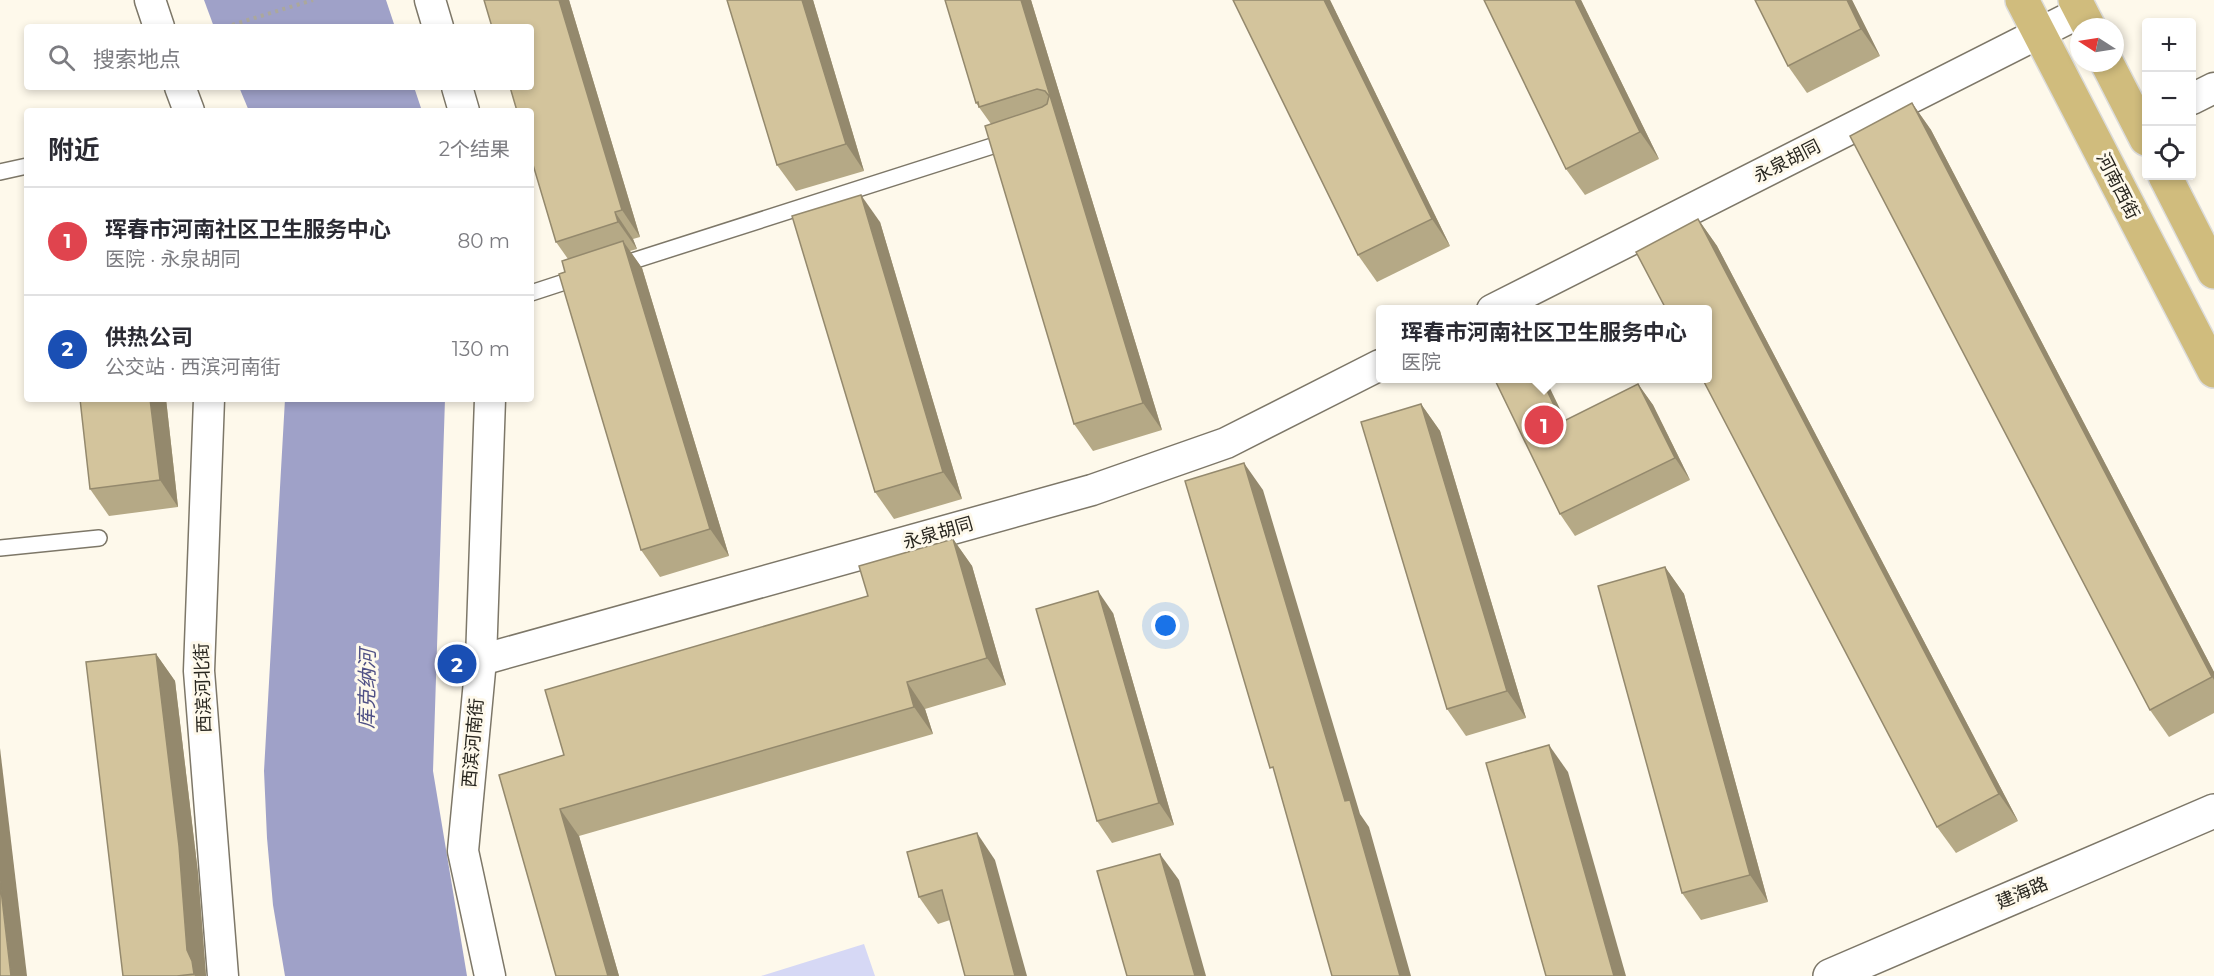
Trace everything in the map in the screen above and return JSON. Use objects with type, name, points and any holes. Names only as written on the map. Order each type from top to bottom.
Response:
[{"type":"main road","name":"河南西街","points":[[2022,0],[2214,371]]},
{"type":"main road","points":[[2112,72],[2142,126]]},
{"type":"main road","points":[[2167,180],[2214,272]]},
{"type":"street","points":[[150,0],[158,24]]},
{"type":"street","points":[[430,0],[437,24]]},
{"type":"street","name":"永泉胡同","points":[[1500,305],[2082,13]]},
{"type":"street","points":[[2196,97],[2214,87]]},
{"type":"street","points":[[181,90],[188,108]]},
{"type":"street","points":[[458,90],[463,108]]},
{"type":"street","name":"永泉胡同","points":[[481,660],[1092,490],[1226,443],[1376,367]]},
{"type":"street","name":"西滨河北街","points":[[209,402],[199,671],[223,976]]},
{"type":"street","name":"西滨河南街","points":[[490,402],[481,660],[463,851],[490,976]]},
{"type":"street","name":"建海路","points":[[1830,976],[2214,811]]},
{"type":"lane","points":[[534,292],[1024,136]]},
{"type":"lane","points":[[0,172],[24,167]]},
{"type":"lane","points":[[0,548],[99,538]]},
{"type":"path","points":[[235,24],[313,0]]},
{"type":"shaded area","points":[[864,944],[875,976],[761,976]]},
{"type":"water","points":[[204,0],[386,0],[394,24],[213,24]]},
{"type":"water","points":[[240,90],[415,90],[421,108],[248,108]]},
{"type":"water","name":"库克纳河","points":[[285,402],[445,402],[433,771],[467,976],[285,976],[273,905],[264,771]]},
{"type":"building","points":[[484,0],[559,0],[622,210],[615,212],[618,222],[556,242],[534,168],[534,108],[516,108],[511,90],[534,90],[534,24],[491,24]]},
{"type":"building","points":[[727,0],[802,0],[846,144],[777,165]]},
{"type":"building","points":[[945,0],[1021,0],[1143,403],[1074,424],[985,126],[1042,107],[1047,104],[1049,96],[1045,91],[1037,89],[979,107]]},
{"type":"building","points":[[1233,0],[1324,0],[1432,219],[1358,255]]},
{"type":"building","points":[[1484,0],[1575,0],[1640,132],[1566,169]]},
{"type":"building","points":[[1755,0],[1847,0],[1861,29],[1788,66]]},
{"type":"building","points":[[1912,103],[2212,677],[2150,710],[1850,136]]},
{"type":"building","points":[[861,195],[943,472],[875,492],[792,216]]},
{"type":"building","points":[[1698,219],[1999,794],[1937,827],[1705,383],[1712,383],[1712,305],[1664,305],[1636,252]]},
{"type":"building","points":[[623,241],[710,529],[641,550],[559,274],[565,272],[562,261]]},
{"type":"building","points":[[1496,383],[1543,383],[1562,422],[1638,384],[1675,458],[1560,514]]},
{"type":"building","points":[[80,402],[150,402],[160,480],[90,489]]},
{"type":"building","points":[[1421,404],[1507,691],[1447,709],[1361,422]]},
{"type":"building","points":[[1244,463],[1345,801],[1350,800],[1400,976],[1332,976],[1273,767],[1270,768],[1185,481]]},
{"type":"building","points":[[953,539],[987,658],[907,682],[914,707],[560,809],[608,976],[556,976],[499,775],[564,755],[545,690],[868,596],[859,566]]},
{"type":"building","points":[[1665,567],[1750,875],[1682,893],[1598,586]]},
{"type":"building","points":[[1098,591],[1159,803],[1097,821],[1036,609]]},
{"type":"building","points":[[156,654],[179,846],[187,950],[194,974],[123,976],[86,662]]},
{"type":"building","points":[[1549,745],[1614,976],[1546,976],[1486,763]]},
{"type":"building","points":[[977,833],[1015,976],[965,976],[942,890],[919,897],[907,852]]},
{"type":"building","points":[[1160,854],[1195,976],[1127,976],[1097,871]]},
{"type":"building","points":[[0,881],[11,976],[0,976]]},
{"type":"place","name":"珲春市河南社区卫生服务中心","points":[[1544,425]]},
{"type":"place","name":"供热公司","points":[[457,664]]}]
